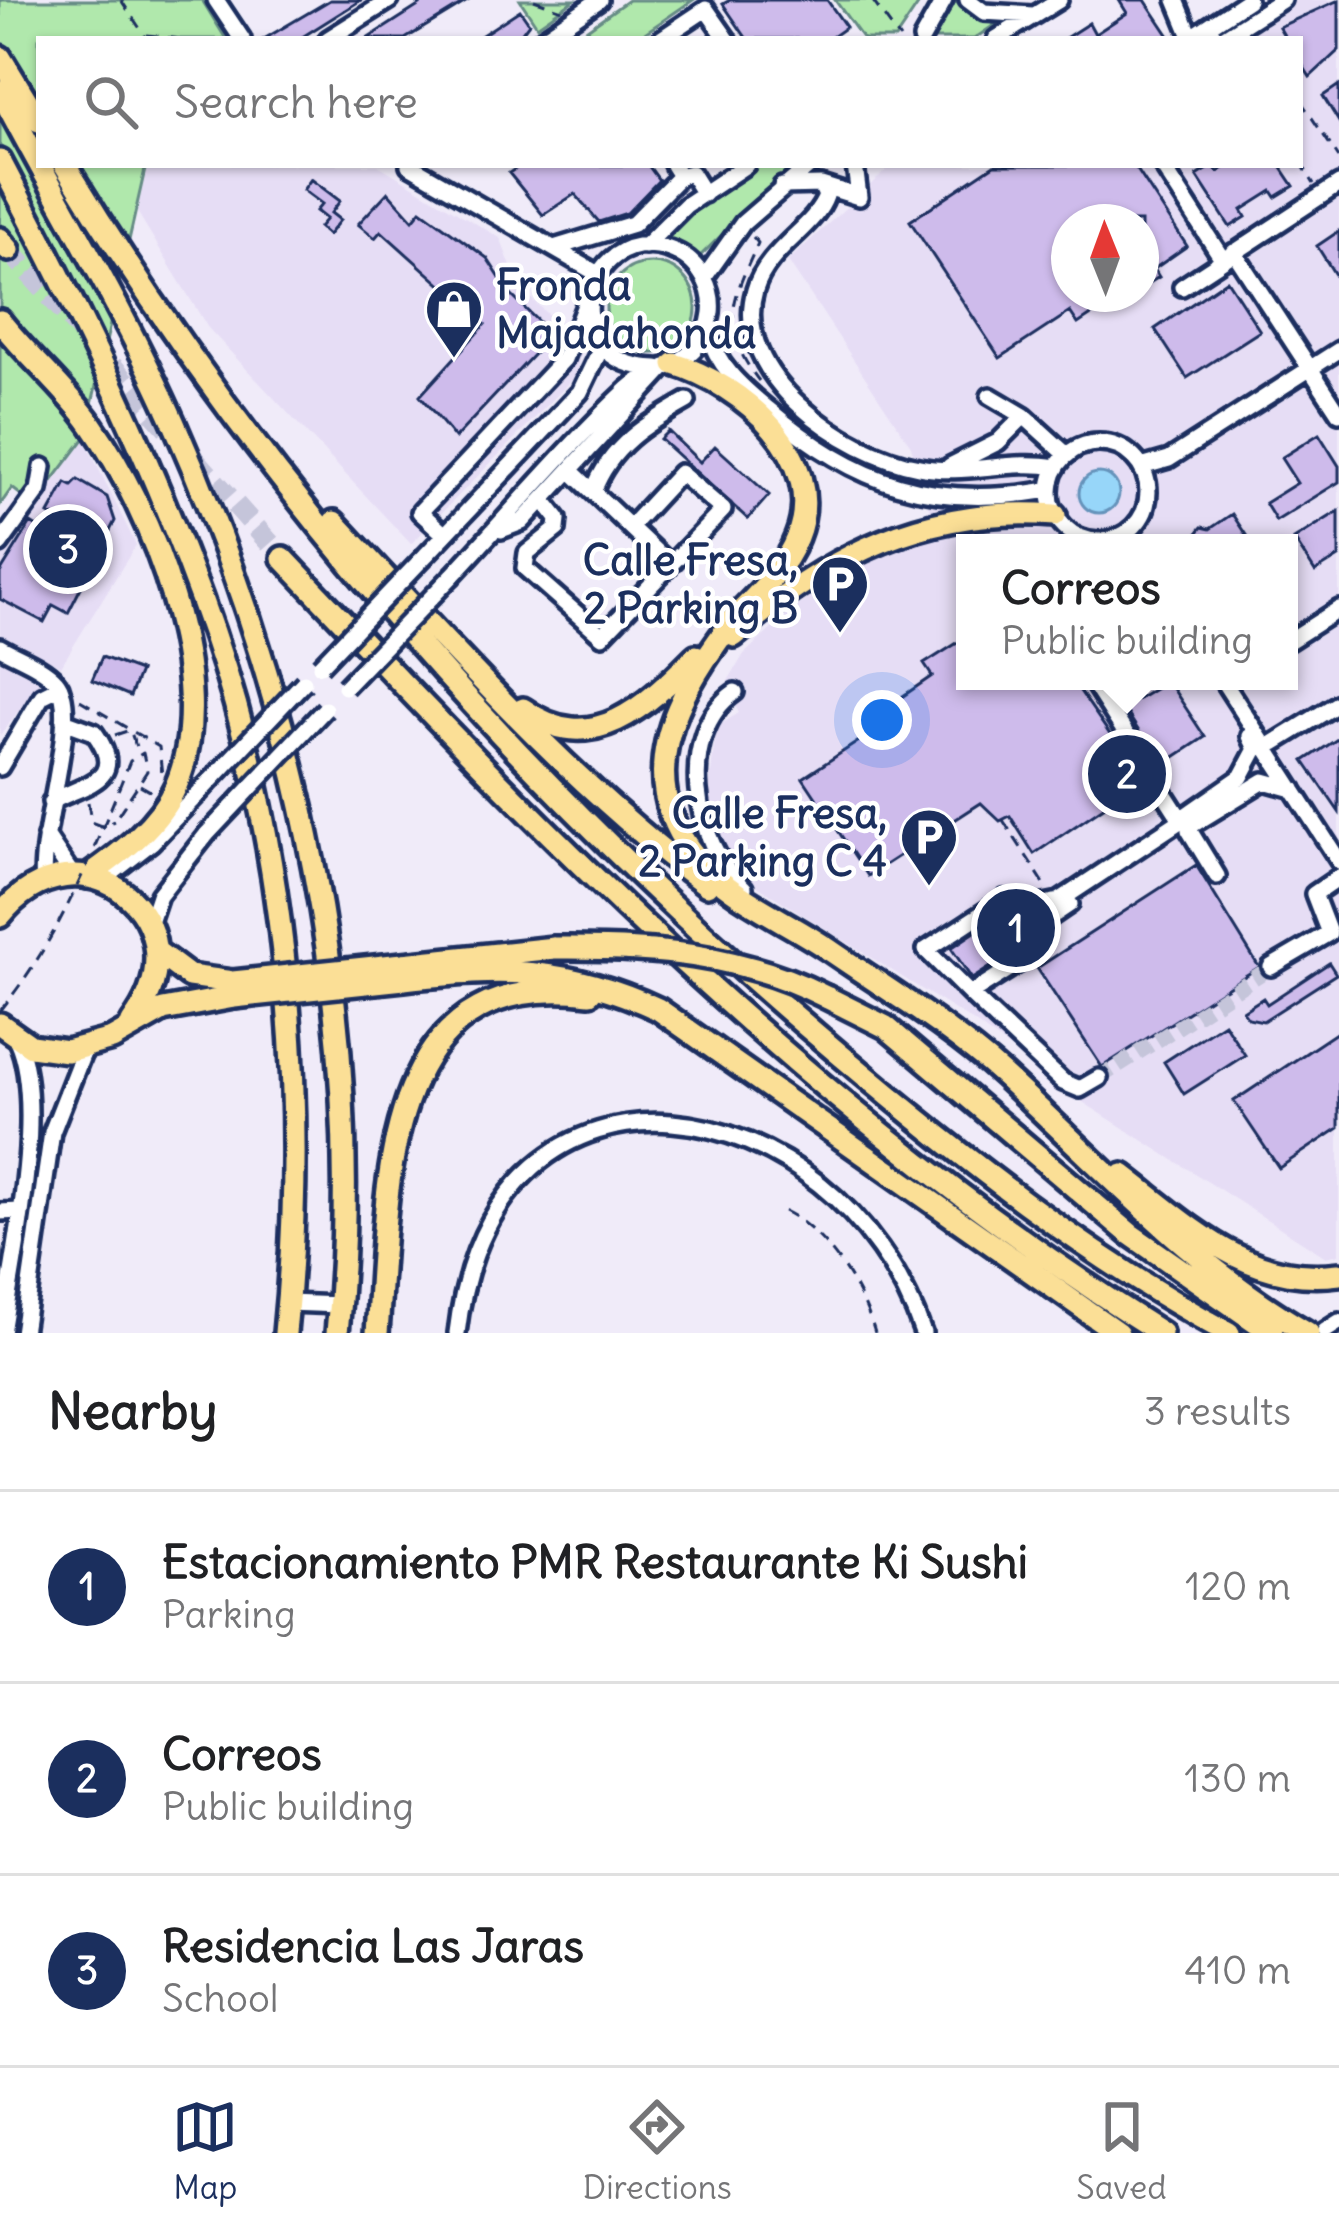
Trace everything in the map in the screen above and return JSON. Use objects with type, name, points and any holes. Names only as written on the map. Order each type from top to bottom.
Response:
[{"type":"highway","points":[[0,57],[36,117]]},
{"type":"highway","points":[[0,91],[36,160]]},
{"type":"highway","points":[[0,160],[138,439],[214,635],[244,750],[267,849],[287,1021],[285,1333]]},
{"type":"highway","points":[[40,168],[172,420],[248,621],[283,732],[311,858],[336,1015],[343,1136],[337,1333]]},
{"type":"highway","points":[[67,168],[244,426],[352,566],[579,818],[700,933],[904,1109],[1006,1189],[1229,1333]]},
{"type":"highway","points":[[0,321],[89,420],[124,477],[178,615],[188,658],[188,725],[177,784],[145,830],[88,878]]},
{"type":"highway","points":[[666,366],[702,372],[747,402]]},
{"type":"highway","points":[[436,634],[532,715],[582,728],[612,724],[644,709],[736,616],[787,557],[797,537],[803,501],[790,455],[735,381]]},
{"type":"highway","points":[[244,426],[436,634],[647,841],[709,886],[854,967]]},
{"type":"highway","points":[[680,701],[733,637],[832,561],[941,521],[1055,515]]},
{"type":"highway","points":[[284,559],[592,881],[778,1051],[990,1221],[1161,1333]]},
{"type":"highway","points":[[736,616],[680,701],[668,744],[665,790],[688,850],[713,878],[814,939],[958,1039],[1146,1213],[1324,1329]]},
{"type":"highway","points":[[0,916],[11,893],[44,882],[88,878],[133,898],[150,922],[157,952],[154,984],[132,1023]]},
{"type":"highway","points":[[8,1032],[47,1050],[86,1048],[163,1010],[234,990],[404,972],[554,948],[634,947],[719,958],[795,981],[886,1027],[1130,1234],[1272,1333]]},
{"type":"highway","points":[[157,952],[189,976],[234,990]]},
{"type":"highway","points":[[404,972],[531,969],[574,977],[658,1009],[1118,1333]]},
{"type":"highway","points":[[377,1333],[401,1107],[418,1069],[454,1026],[506,998],[572,990],[610,997],[705,1042]]},
{"type":"highway","points":[[1046,1117],[1186,1223],[1252,1266],[1278,1276],[1339,1274]]},
{"type":"street","points":[[216,0],[240,36]]},
{"type":"street","points":[[333,36],[390,0]]},
{"type":"street","points":[[546,36],[599,0]]},
{"type":"street","points":[[924,36],[944,0]]},
{"type":"street","points":[[968,0],[1002,16],[1037,14]]},
{"type":"street","points":[[1001,36],[1059,0]]},
{"type":"street","points":[[1176,0],[1191,36]]},
{"type":"street","points":[[1195,36],[1247,0]]},
{"type":"street","points":[[1234,20],[1267,0]]},
{"type":"street","points":[[1217,36],[1282,0]]},
{"type":"street","points":[[666,36],[706,8],[725,36]]},
{"type":"street","points":[[414,168],[598,274]]},
{"type":"street","points":[[646,246],[704,194],[742,168]]},
{"type":"street","points":[[704,278],[743,224],[806,168]]},
{"type":"street","points":[[782,187],[821,185],[860,196],[855,168]]},
{"type":"street","points":[[1164,168],[1339,413]]},
{"type":"street","points":[[554,248],[633,224],[684,170],[704,194]]},
{"type":"street","points":[[1182,287],[1339,184]]},
{"type":"street","points":[[821,185],[826,196],[822,208],[775,253],[756,285],[749,315],[758,355],[821,421],[885,458],[942,470],[1062,460],[1093,443],[1107,444],[1142,467],[1147,481],[1145,510],[1132,534]]},
{"type":"street","points":[[446,536],[420,512],[564,359],[598,274],[627,250],[646,246],[680,253],[704,278],[712,304],[707,330],[713,351],[735,381],[818,452],[910,492],[992,497],[1049,490]]},
{"type":"street","points":[[590,294],[590,321],[602,346],[626,364],[666,366]]},
{"type":"street","points":[[492,533],[522,522],[666,366],[707,330]]},
{"type":"street","points":[[46,836],[88,878],[152,842],[580,392],[602,346]]},
{"type":"street","points":[[1142,467],[1169,459],[1339,350]]},
{"type":"street","points":[[150,922],[159,896],[207,835],[622,395],[666,366]]},
{"type":"street","points":[[990,396],[1024,416],[1062,460]]},
{"type":"street","points":[[593,492],[604,463],[645,424],[687,401]]},
{"type":"street","points":[[942,470],[998,442],[1024,416]]},
{"type":"street","points":[[1062,460],[1049,490],[1055,515],[1074,534]]},
{"type":"street","points":[[0,544],[39,490],[43,467]]},
{"type":"street","points":[[571,471],[670,565]]},
{"type":"street","points":[[543,500],[558,519],[557,530],[527,553],[525,568],[602,636],[723,510],[680,473],[630,526]]},
{"type":"street","points":[[1298,635],[1339,609]]},
{"type":"street","points":[[0,647],[55,678],[66,692],[44,882]]},
{"type":"street","points":[[1098,690],[1217,876]]},
{"type":"street","points":[[1229,690],[1339,861]]},
{"type":"street","points":[[0,767],[42,696],[66,692]]},
{"type":"street","points":[[735,692],[714,709],[702,746],[702,821],[725,870],[814,939]]},
{"type":"street","points":[[1266,748],[1339,703]]},
{"type":"street","points":[[970,994],[1022,961],[1042,923],[1184,824],[1241,777],[1256,749],[1238,705]]},
{"type":"street","points":[[52,802],[92,787],[104,770],[104,748],[94,732],[64,722]]},
{"type":"street","points":[[1015,910],[1059,901],[1264,781],[1293,789]]},
{"type":"street","points":[[1271,967],[1329,933],[1314,894],[1339,878]]},
{"type":"street","points":[[1034,938],[1004,898],[926,950],[1064,1082],[1080,1089],[1099,1078]]},
{"type":"street","points":[[2,1333],[20,1211],[27,1111],[8,1032]]},
{"type":"street","points":[[23,1333],[52,1132],[86,1048]]},
{"type":"street","points":[[458,1333],[462,1297],[484,1228],[502,1198],[529,1170],[562,1146],[597,1132],[673,1122],[756,1143],[825,1185],[855,1212],[897,1268],[923,1333]]},
{"type":"street","points":[[0,1212],[20,1211]]},
{"type":"street","points":[[288,1303],[340,1305]]},
{"type":"path","points":[[121,0],[145,36]]},
{"type":"path","points":[[534,0],[563,11]]},
{"type":"path","points":[[872,0],[897,36]]},
{"type":"path","points":[[1303,104],[1339,158]]},
{"type":"path","points":[[1303,166],[1321,196]]},
{"type":"path","points":[[743,224],[758,243],[738,287],[732,335],[761,383]]},
{"type":"path","points":[[66,692],[159,747],[163,776],[150,804]]},
{"type":"path","points":[[114,740],[130,730]]},
{"type":"path","points":[[89,799],[91,822],[101,826],[114,821],[140,785],[150,763],[138,752],[130,730]]},
{"type":"path","points":[[0,1011],[58,931],[92,864],[130,760],[138,752]]},
{"type":"path","points":[[140,785],[154,793]]},
{"type":"path","points":[[1003,820],[1059,901]]},
{"type":"path","points":[[784,1211],[816,1235],[862,1298],[875,1333]]},
{"type":"shaded area","points":[[1282,0],[1339,0],[1339,1254],[1326,1257],[1078,1099],[974,1022],[754,884],[719,842],[708,801],[716,727],[739,713],[725,686],[744,654],[795,608],[855,567],[936,532],[911,446],[788,261],[889,168],[1303,168],[1303,36],[1226,36]]},
{"type":"shaded area","name":"Fronda Majadahonda","points":[[145,168],[383,168],[500,238],[519,287],[572,338],[583,337],[576,376],[411,544],[208,328],[136,210]]},
{"type":"shaded area","points":[[84,439],[136,545],[61,666],[0,636],[0,554]]},
{"type":"shaded area","points":[[0,660],[41,682],[0,735]]},
{"type":"green space","points":[[0,0],[202,0],[224,36],[36,36],[36,168],[145,168],[84,439],[34,505],[12,488],[0,505]]},
{"type":"green space","points":[[520,0],[574,0],[537,26]]},
{"type":"green space","points":[[628,0],[693,0],[640,36],[577,36]]},
{"type":"green space","points":[[835,0],[914,0],[918,5],[897,36],[861,36]]},
{"type":"green space","points":[[951,0],[997,23],[978,36],[930,36]]},
{"type":"green space","points":[[755,168],[790,168],[696,260],[666,242],[686,215]]},
{"type":"green space","points":[[651,263],[683,276],[696,308],[683,340],[651,353],[619,340],[606,308],[619,276]]},
{"type":"water","points":[[1099,473],[1113,479],[1119,493],[1113,507],[1099,513],[1085,507],[1079,493],[1085,479]]},
{"type":"building","points":[[330,0],[361,0],[304,36],[269,36]]},
{"type":"building","points":[[417,0],[469,0],[410,36],[372,36],[420,5]]},
{"type":"building","points":[[730,0],[827,0],[846,27],[833,36],[745,36],[723,4]]},
{"type":"building","points":[[1119,0],[1145,0],[1169,36],[1069,36],[1089,23],[1095,34],[1127,13]]},
{"type":"building","points":[[1339,0],[1339,50],[1310,77],[1303,66],[1303,36],[1284,36],[1279,27]]},
{"type":"building","points":[[520,10],[529,23],[519,36],[481,36]]},
{"type":"building","points":[[1339,85],[1339,122],[1323,96]]},
{"type":"building","points":[[516,168],[650,168],[659,180],[627,213],[599,222],[575,194],[543,215],[509,173]]},
{"type":"building","points":[[990,168],[1136,168],[1187,246],[1159,266],[1159,204],[1051,204],[1051,312],[1070,312],[1000,358],[910,221]]},
{"type":"building","points":[[1210,168],[1218,172],[1224,168],[1282,168],[1294,186],[1276,197],[1272,191],[1242,210],[1246,217],[1230,227],[1197,176]]},
{"type":"building","points":[[311,179],[340,201],[331,213],[340,220],[328,235],[319,227],[326,219],[316,211],[322,204],[303,190]]},
{"type":"building","points":[[388,192],[413,220],[421,210],[487,258],[511,295],[552,335],[455,438],[420,396],[485,324],[381,231],[375,238],[358,224]]},
{"type":"building","points":[[1339,231],[1339,281],[1317,246]]},
{"type":"building","points":[[1227,280],[1260,331],[1187,378],[1155,329]]},
{"type":"building","points":[[1070,312],[1096,312],[1078,324]]},
{"type":"building","points":[[668,431],[700,462],[715,446],[769,495],[748,519],[660,439]]},
{"type":"building","points":[[1319,434],[1339,466],[1339,482],[1276,521],[1265,503],[1297,483],[1281,458]]},
{"type":"building","points":[[78,480],[107,497],[115,521],[68,613],[53,605],[44,622],[0,599],[0,573],[31,523],[76,552],[90,527],[71,516],[66,523],[49,514],[66,483],[72,486]]},
{"type":"building","points":[[1339,511],[1339,557],[1315,572],[1298,545],[1298,537]]},
{"type":"building","points":[[1232,514],[1245,534],[1196,534],[1202,527],[1210,529]]},
{"type":"building","points":[[956,644],[956,690],[1079,690],[1142,781],[1034,854],[1010,816],[1000,821],[981,803],[868,876],[803,778],[900,714],[893,703],[932,676],[924,664]]},
{"type":"building","points":[[102,657],[140,671],[130,696],[92,680]]},
{"type":"building","points":[[1153,690],[1174,690],[1205,737],[1161,766],[1124,708]]},
{"type":"building","points":[[1339,738],[1339,812],[1304,761]]},
{"type":"building","points":[[1196,865],[1259,967],[1102,1067],[1037,968]]},
{"type":"building","points":[[987,924],[1008,956],[972,979],[951,948]]},
{"type":"building","points":[[1329,963],[1336,974],[1263,1021],[1248,1018],[1243,1011],[1263,998],[1267,1004]]},
{"type":"building","points":[[1224,1023],[1245,1055],[1184,1094],[1164,1062]]},
{"type":"building","points":[[1339,1031],[1339,1128],[1279,1168],[1234,1101]]},
{"type":"tunnel","points":[[1213,34],[1234,20]]},
{"type":"tunnel","points":[[9,250],[283,558]]},
{"type":"tunnel","points":[[1099,1078],[1271,967]]},
{"type":"place","name":"Fronda Majadahonda","points":[[454,360]]},
{"type":"place","name":"Residencia Las Jaras","points":[[68,549]]},
{"type":"place","name":"Calle Fresa, 2 Parking B","points":[[840,635]]},
{"type":"place","name":"Correos","points":[[1127,774]]},
{"type":"place","name":"Calle Fresa, 2 Parking C 4","points":[[929,888]]},
{"type":"place","name":"Estacionamiento PMR Restaurante Ki Sushi","points":[[1016,928]]}]
